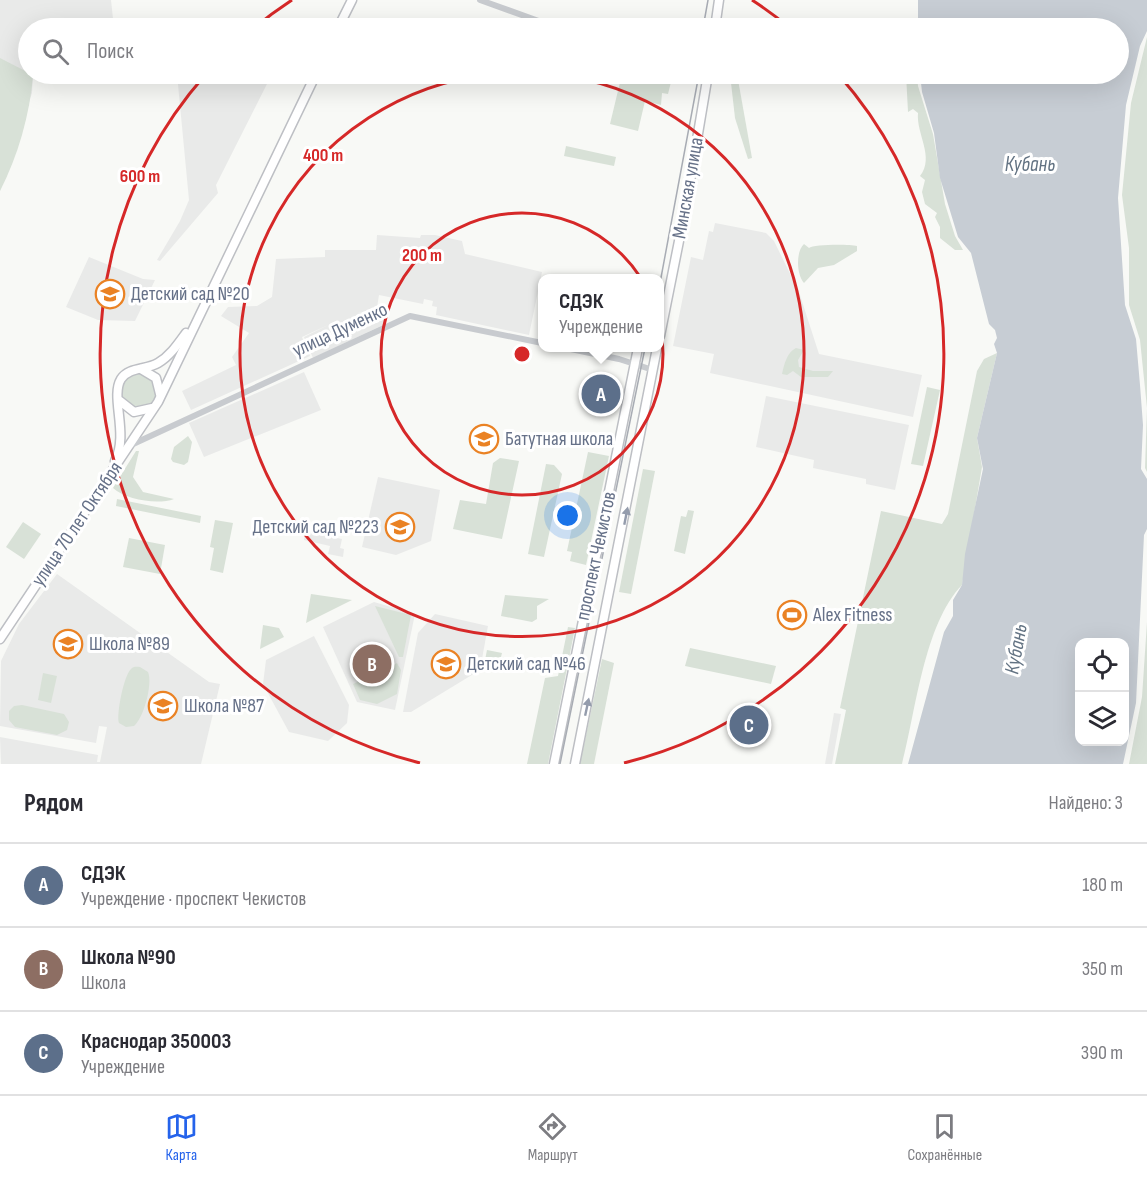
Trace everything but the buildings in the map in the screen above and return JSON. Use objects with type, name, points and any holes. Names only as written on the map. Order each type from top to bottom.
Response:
[{"type":"main road","points":[[343,18],[352,0]]},
{"type":"main road","points":[[716,18],[719,0]]},
{"type":"main road","points":[[118,397],[123,406],[132,412],[151,412],[311,84]]},
{"type":"main road","name":"Минская улица","points":[[666,303],[706,84]]},
{"type":"main road","points":[[664,307],[666,303]]},
{"type":"main road","points":[[664,314],[666,303]]},
{"type":"main road","points":[[126,447],[118,397],[121,378],[167,357],[197,318]]},
{"type":"main road","name":"проспект Чекистов","points":[[554,764],[637,352]]},
{"type":"main road","name":"проспект Чекистов","points":[[575,764],[656,352]]},
{"type":"main road","points":[[135,370],[146,370],[155,376],[160,385],[160,396]]},
{"type":"main road","name":"улица 70 лет Октября","points":[[0,639],[151,412]]},
{"type":"street","points":[[480,0],[530,18]]},
{"type":"street","name":"улица Думенко","points":[[126,447],[410,316],[538,342]]},
{"type":"street","points":[[583,352],[653,370]]},
{"type":"street","points":[[151,412],[149,425],[160,430]]},
{"type":"shaded area","points":[[0,0],[111,0],[113,18],[18,18],[18,84],[32,84],[32,93],[0,191]]},
{"type":"shaded area","points":[[1147,37],[1147,408],[1140,340],[1129,305],[1129,248],[1122,195],[1131,103]]},
{"type":"shaded area","points":[[0,58],[18,67],[18,84],[32,84],[22,134],[0,191]]},
{"type":"shaded area","points":[[178,84],[267,84],[216,185],[218,193],[160,261],[157,260],[180,221],[189,200]]},
{"type":"shaded area","points":[[620,84],[670,84],[668,94],[662,93],[661,105],[645,101],[638,131],[610,124]]},
{"type":"shaded area","points":[[731,84],[739,84],[752,158],[748,159],[735,118]]},
{"type":"shaded area","points":[[907,84],[918,84],[933,134],[945,204],[955,236],[963,250],[955,250],[940,238],[940,227],[935,217],[937,213],[925,204],[922,192],[925,180],[920,176],[926,161],[918,113],[913,109],[908,112]]},
{"type":"shaded area","points":[[566,146],[616,157],[614,166],[564,156]]},
{"type":"shaded area","points":[[715,223],[766,233],[774,241],[799,292],[819,354],[922,375],[913,417],[710,373],[714,354],[673,346],[691,257],[703,260],[709,231],[713,232]]},
{"type":"shaded area","points":[[377,235],[420,238],[421,235],[435,235],[462,241],[465,254],[542,272],[538,274],[538,291],[529,335],[436,315],[437,307],[432,306],[433,301],[424,299],[423,304],[379,295],[376,314],[358,312],[387,319],[385,324],[313,358],[304,337],[328,325],[302,337],[310,356],[191,410],[182,391],[236,365],[232,357],[249,333],[221,316],[228,307],[257,306],[272,297],[276,259],[325,257],[325,250],[376,250]]},
{"type":"shaded area","points":[[804,244],[809,248],[824,245],[853,245],[857,246],[857,251],[834,265],[818,268],[804,283],[798,263],[801,247]]},
{"type":"shaded area","name":"Детский сад №20","points":[[89,257],[143,279],[155,280],[135,321],[98,320],[66,307]]},
{"type":"shaded area","points":[[796,348],[804,350],[798,360],[799,367],[813,371],[833,371],[828,377],[801,377],[793,371],[787,375],[782,374],[788,356]]},
{"type":"shaded area","points":[[997,353],[977,438],[982,467],[962,585],[949,602],[930,645],[902,764],[835,764],[846,710],[840,708],[881,511],[942,524],[948,514],[977,371],[984,359]]},
{"type":"shaded area","points":[[304,372],[321,410],[204,457],[189,423]]},
{"type":"shaded area","points":[[139,373],[151,379],[157,391],[151,403],[139,409],[127,403],[121,391],[127,379]]},
{"type":"shaded area","points":[[927,387],[940,390],[923,466],[911,464]]},
{"type":"shaded area","points":[[766,396],[909,425],[895,490],[866,484],[866,479],[813,468],[814,460],[756,447]]},
{"type":"shaded area","points":[[1147,408],[1147,472],[1145,468]]},
{"type":"shaded area","points":[[188,436],[192,442],[188,462],[184,465],[173,462],[171,459],[174,447]]},
{"type":"shaded area","points":[[136,451],[139,451],[133,477],[143,492],[174,499],[160,502],[142,500],[126,496],[113,488]]},
{"type":"shaded area","points":[[588,452],[609,456],[586,565],[570,561],[572,552],[567,551]]},
{"type":"shaded area","points":[[500,458],[519,461],[502,539],[453,529],[460,500],[486,504],[493,463]]},
{"type":"shaded area","points":[[546,464],[554,465],[562,474],[544,557],[528,554]]},
{"type":"shaded area","points":[[643,469],[655,471],[631,594],[619,592]]},
{"type":"shaded area","name":"Детский сад №223","points":[[378,477],[440,490],[431,541],[396,555],[362,547]]},
{"type":"shaded area","points":[[117,499],[201,516],[200,523],[116,506]]},
{"type":"shaded area","points":[[688,510],[694,511],[685,554],[674,551],[681,516],[686,517]]},
{"type":"shaded area","points":[[215,520],[233,523],[223,573],[210,570],[214,548],[210,547]]},
{"type":"shaded area","points":[[23,522],[41,534],[24,559],[6,547]]},
{"type":"shaded area","points":[[305,531],[342,539],[340,548],[344,549],[343,557],[328,554],[330,546],[304,540]]},
{"type":"shaded area","points":[[129,538],[165,545],[160,574],[123,567]]},
{"type":"shaded area","points":[[57,574],[209,682],[220,684],[201,764],[1,764],[0,737],[98,755],[97,762],[100,762],[107,727],[99,726],[96,743],[0,726],[1,661],[19,624]]},
{"type":"shaded area","points":[[311,594],[352,600],[306,623]]},
{"type":"shaded area","points":[[505,595],[549,599],[537,606],[537,619],[532,622],[501,616]]},
{"type":"shaded area","points":[[374,602],[415,614],[395,710],[357,702],[323,627]]},
{"type":"shaded area","points":[[375,606],[411,615],[403,657],[399,657]]},
{"type":"shaded area","name":"Детский сад №46","points":[[435,614],[488,626],[480,670],[411,712],[403,712],[418,633]]},
{"type":"shaded area","points":[[1147,622],[1147,764],[1129,764],[1142,697]]},
{"type":"shaded area","points":[[263,625],[279,628],[284,637],[260,649]]},
{"type":"shaded area","points":[[568,627],[575,628],[548,764],[527,764],[545,678],[558,676]]},
{"type":"shaded area","points":[[314,636],[349,705],[347,723],[328,741],[289,732],[263,684],[266,660]]},
{"type":"shaded area","points":[[690,648],[776,666],[771,684],[685,666]]},
{"type":"shaded area","points":[[487,650],[502,653],[501,657],[524,662],[522,669],[494,663],[491,672],[483,670]]},
{"type":"shaded area","points":[[602,659],[614,663],[594,764],[580,764]]},
{"type":"shaded area","points":[[397,663],[401,670],[397,694],[377,704],[360,700],[353,684]]},
{"type":"shaded area","points":[[133,667],[140,667],[148,672],[147,700],[138,722],[134,726],[126,727],[119,723],[118,719],[121,695],[128,673]]},
{"type":"shaded area","points":[[43,673],[57,676],[51,703],[38,700]]},
{"type":"shaded area","points":[[22,705],[64,714],[69,722],[67,730],[57,735],[15,727],[9,720],[9,711],[14,706]]},
{"type":"shaded area","points":[[834,713],[841,714],[832,764],[825,764]]},
{"type":"water","name":"Кубань","points":[[918,0],[1147,0],[1147,31],[1140,46],[1126,105],[1118,198],[1125,305],[1136,339],[1140,385],[1143,425],[1141,469],[1147,479],[1147,529],[1144,535],[1136,703],[1129,736],[1129,638],[1075,638],[1075,746],[1127,746],[1123,764],[908,764],[944,632],[953,616],[953,600],[962,585],[965,554],[983,469],[977,438],[997,353],[994,344],[997,338],[995,330],[989,324],[971,253],[958,237],[940,178],[934,133],[921,84],[1129,84],[1129,18],[918,18]]},
{"type":"tram line","points":[[705,18],[708,0]]},
{"type":"tram line","points":[[662,274],[697,84]]},
{"type":"tram line","points":[[560,764],[644,352]]},
{"type":"place","name":"Детский сад №20","points":[[110,294]]},
{"type":"place","name":"СДЭК","points":[[601,394]]},
{"type":"place","name":"Батутная школа","points":[[484,439]]},
{"type":"place","name":"Детский сад №223","points":[[400,527]]},
{"type":"place","name":"Alex Fitness","points":[[792,615]]},
{"type":"place","name":"Школа №89","points":[[68,644]]},
{"type":"place","name":"Школа №90","points":[[372,664]]},
{"type":"place","name":"Детский сад №46","points":[[446,664]]},
{"type":"place","name":"Школа №87","points":[[163,706]]},
{"type":"place","name":"Краснодар 350003","points":[[749,725]]}]
